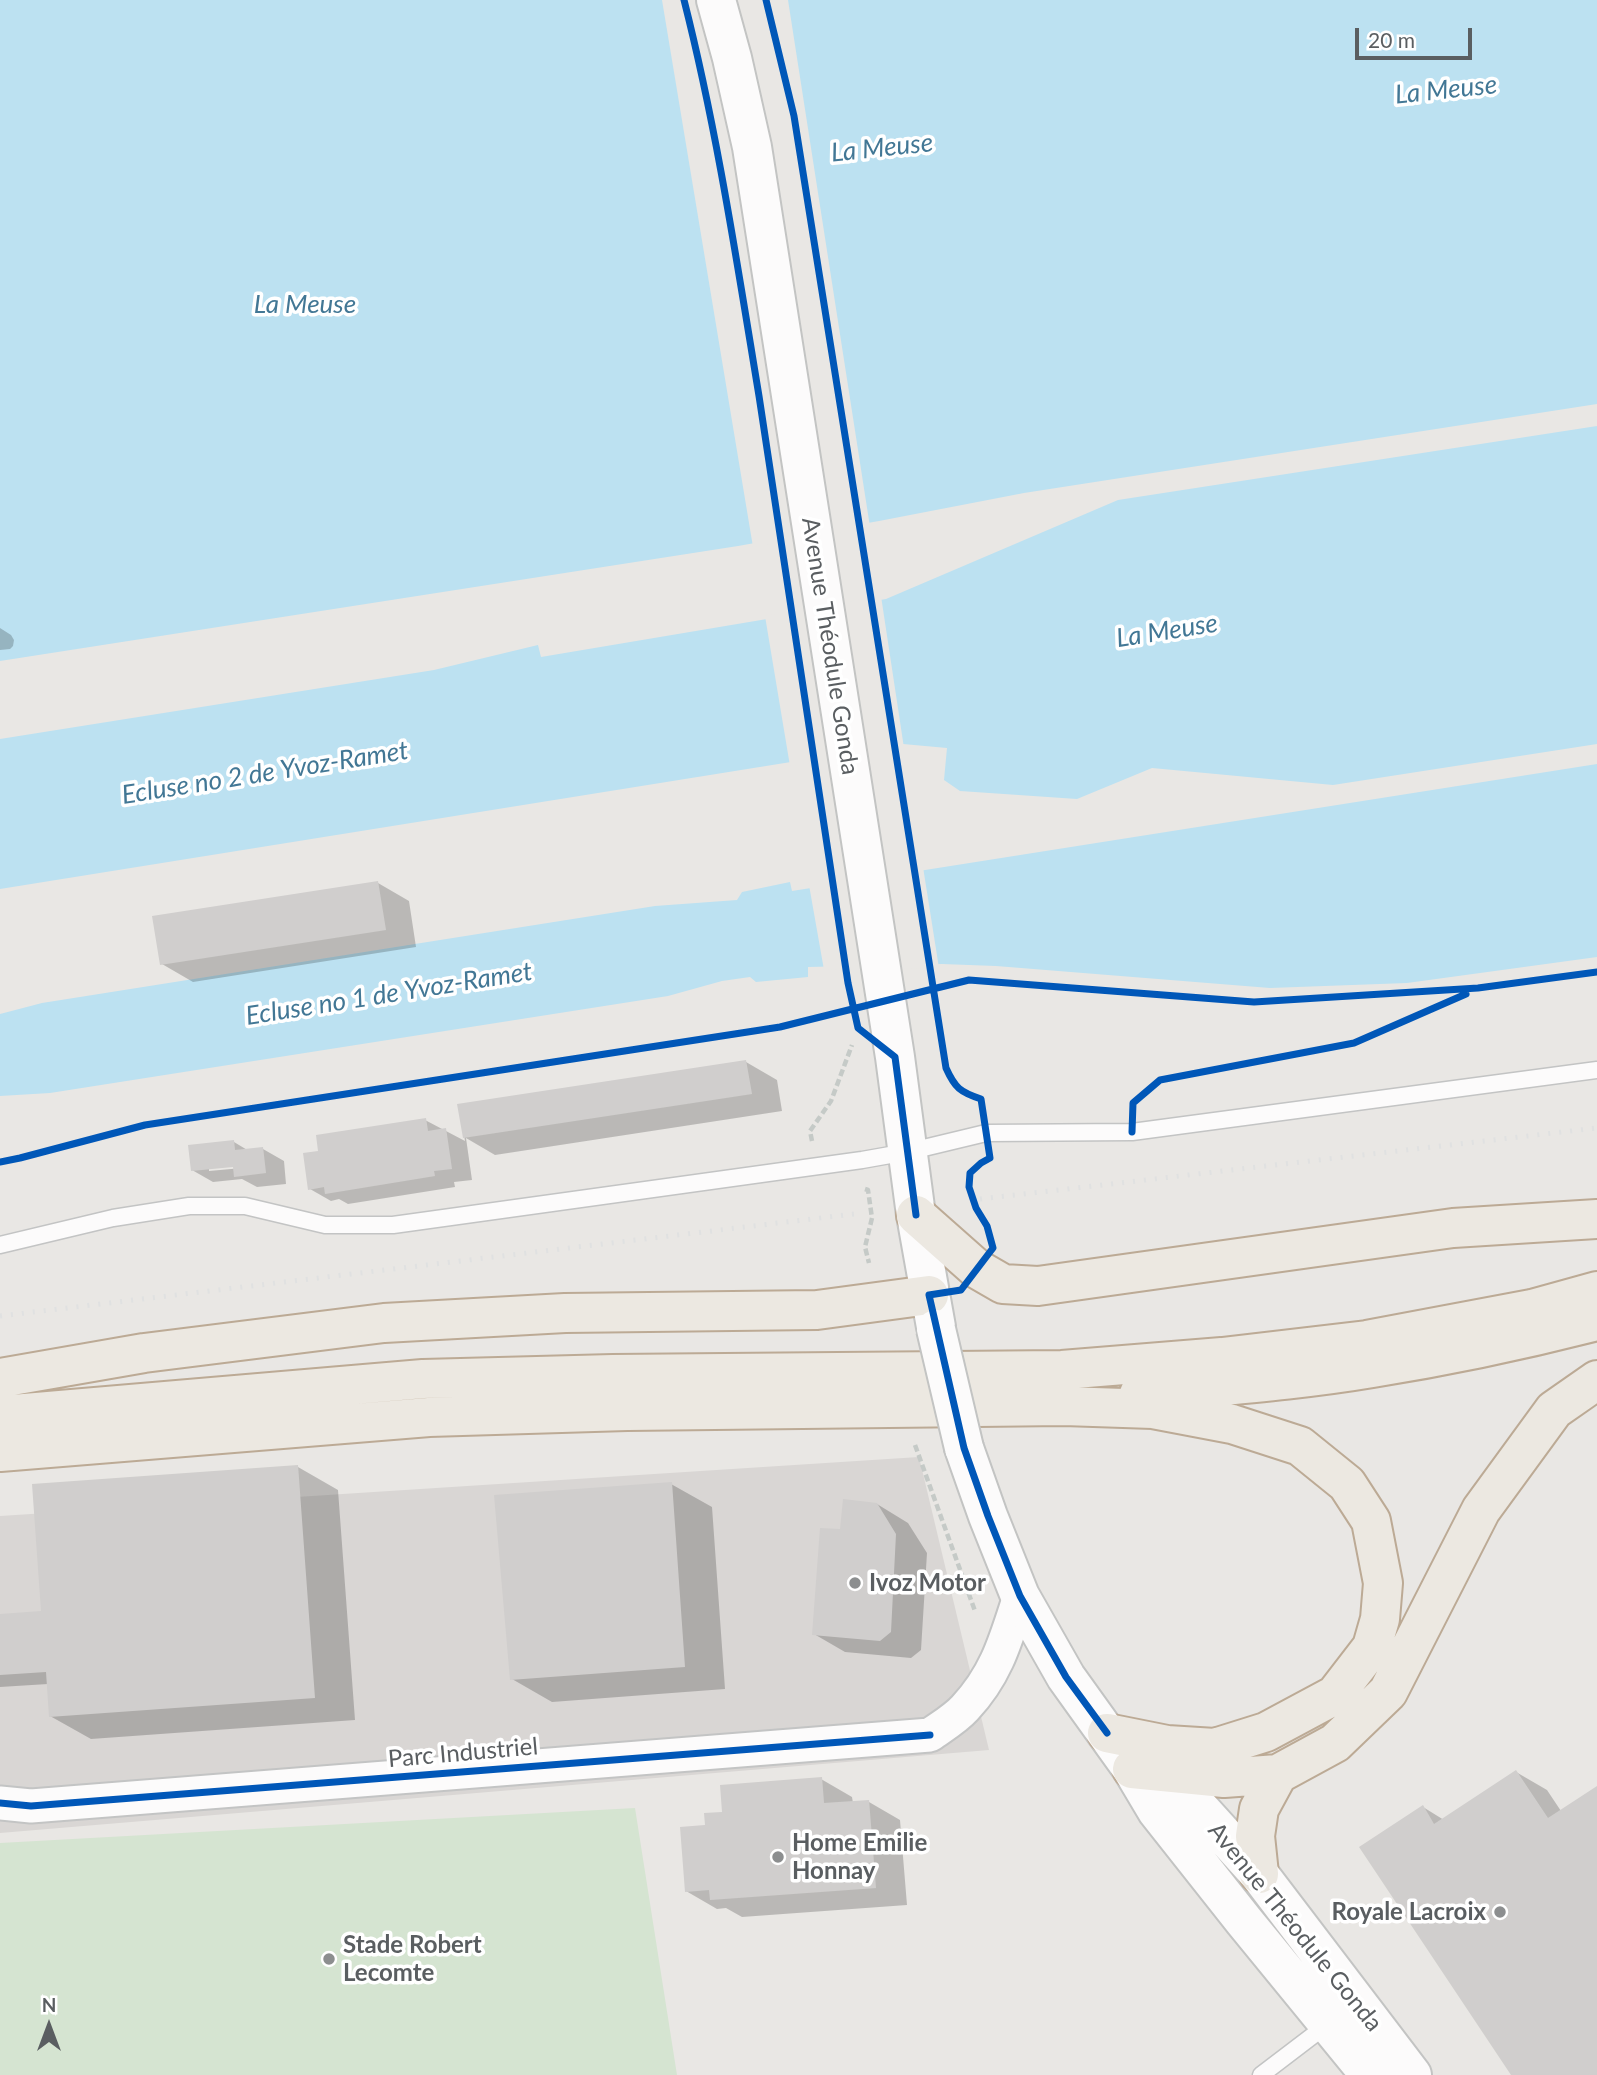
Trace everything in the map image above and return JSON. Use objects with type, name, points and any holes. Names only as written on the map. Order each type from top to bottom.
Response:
[{"type":"highway","points":[[916,1214],[985,1274],[1003,1284],[1038,1286],[1453,1228],[1597,1219]]},
{"type":"highway","points":[[0,1415],[424,1379],[613,1374],[1062,1370],[1222,1357],[1367,1340],[1532,1309],[1597,1291]]},
{"type":"highway","points":[[0,1378],[144,1353],[384,1323],[565,1313],[817,1310],[933,1312]]},
{"type":"highway","points":[[1064,1406],[1138,1394],[1372,1368],[1477,1349],[1597,1321]]},
{"type":"highway","points":[[1132,1769],[1224,1778],[1278,1774],[1335,1742],[1388,1692],[1481,1510],[1554,1410],[1597,1380]]},
{"type":"highway","points":[[0,1452],[429,1417],[627,1411],[1064,1406],[1153,1409],[1232,1423],[1300,1446],[1347,1484],[1371,1521],[1383,1583],[1380,1619],[1372,1647],[1335,1695],[1266,1732],[1214,1748],[1167,1745],[1107,1733]]},
{"type":"highway","points":[[1259,1874],[1255,1836],[1259,1809],[1278,1774]]},
{"type":"main road","name":"Avenue Théodule Gonda","points":[[716,0],[752,147],[895,1057],[916,1214],[933,1312],[964,1448],[1020,1596],[1066,1677],[1132,1769],[1157,1811],[1244,1921],[1412,2075]]},
{"type":"main road","name":"Avenue Théodule Gonda","points":[[1132,1769],[1191,1799],[1259,1874],[1342,2011],[1370,2075]]},
{"type":"street","name":"Parc Industriel","points":[[0,1803],[32,1806],[930,1735],[964,1710],[991,1676],[1020,1596]]},
{"type":"lane","points":[[0,1245],[113,1219],[189,1206],[245,1206],[325,1225],[393,1225],[907,1152],[986,1133],[1132,1132],[1597,1070]]},
{"type":"lane","points":[[1261,2075],[1342,2011]]},
{"type":"shaded area","points":[[919,1457],[989,1750],[0,1833],[0,1516]]},
{"type":"green space","name":"Stade Robert Lecomte","points":[[635,1808],[677,2075],[0,2075],[0,1843]]},
{"type":"water","name":"La Meuse","points":[[0,0],[1597,0],[1597,404],[1024,493],[738,546],[0,661]]},
{"type":"water","name":"La Meuse","points":[[1597,426],[1597,744],[1333,785],[1152,768],[1077,799],[960,791],[944,780],[947,748],[903,744],[0,889],[0,739],[434,670],[538,645],[541,657],[886,599],[1118,500]]},
{"type":"water","name":"Ecluse no 1 de Yvoz-Ramet","points":[[1597,764],[1597,957],[1407,983],[1270,988],[996,966],[942,964],[808,967],[808,977],[756,982],[750,977],[722,981],[668,996],[50,1093],[0,1096],[0,1014],[42,1003],[655,906],[737,900],[742,892],[790,882],[792,891]]},
{"type":"pier","points":[[662,0],[788,0],[870,527],[753,547]]},
{"type":"pier","points":[[881,596],[904,748],[790,766],[765,616]]},
{"type":"pier","points":[[923,867],[939,968],[824,970],[809,885]]},
{"type":"building","points":[[378,881],[386,930],[160,965],[152,916]]},
{"type":"building","points":[[746,1060],[752,1094],[463,1138],[457,1104]]},
{"type":"building","points":[[426,1118],[428,1131],[446,1128],[452,1169],[434,1171],[435,1176],[325,1194],[324,1187],[308,1190],[303,1153],[318,1151],[316,1135]]},
{"type":"building","points":[[234,1140],[235,1150],[263,1147],[266,1173],[234,1177],[233,1167],[191,1171],[188,1145]]},
{"type":"building","points":[[298,1465],[315,1698],[49,1717],[46,1672],[0,1675],[0,1614],[41,1611],[32,1484]]},
{"type":"building","points":[[672,1482],[685,1667],[510,1680],[494,1495]]},
{"type":"building","name":"Ivoz Motor","points":[[843,1499],[877,1503],[896,1534],[891,1632],[880,1641],[812,1635],[820,1528],[840,1529]]},
{"type":"building","name":"Royale Lacroix","points":[[1516,1770],[1548,1818],[1597,1786],[1597,2075],[1511,2075],[1359,1847],[1423,1805],[1434,1824]]},
{"type":"building","name":"Home Emilie Honnay","points":[[822,1777],[824,1803],[869,1800],[876,1888],[710,1900],[709,1890],[685,1892],[680,1827],[705,1825],[704,1813],[722,1812],[720,1785]]},
{"type":"railway","points":[[980,1199],[1597,1128]]},
{"type":"railway","points":[[0,1316],[862,1213]]},
{"type":"cycle path","points":[[684,0],[716,147],[743,296],[848,983],[858,1028],[895,1057],[916,1215]]},
{"type":"cycle path","points":[[766,0],[794,116],[946,1068],[959,1088],[981,1099],[990,1158],[970,1173],[969,1187],[976,1208],[987,1226],[993,1248],[961,1290],[929,1295],[964,1448],[1020,1596],[1066,1677],[1107,1733]]},
{"type":"cycle path","points":[[0,1162],[145,1125],[780,1027],[969,980],[1254,1002],[1478,988],[1597,972]]},
{"type":"cycle path","points":[[1132,1132],[1133,1103],[1160,1080],[1354,1043],[1466,994]]},
{"type":"cycle path","points":[[0,1803],[31,1806],[930,1735]]},
{"type":"place","name":"Ivoz Motor","points":[[855,1583]]},
{"type":"place","name":"Home Emilie Honnay","points":[[778,1857]]},
{"type":"place","name":"Royale Lacroix","points":[[1500,1912]]},
{"type":"place","name":"Stade Robert Lecomte","points":[[329,1959]]},
{"type":"water label","name":"Ecluse no 2 de Yvoz-Ramet","points":[[265,773]]}]
